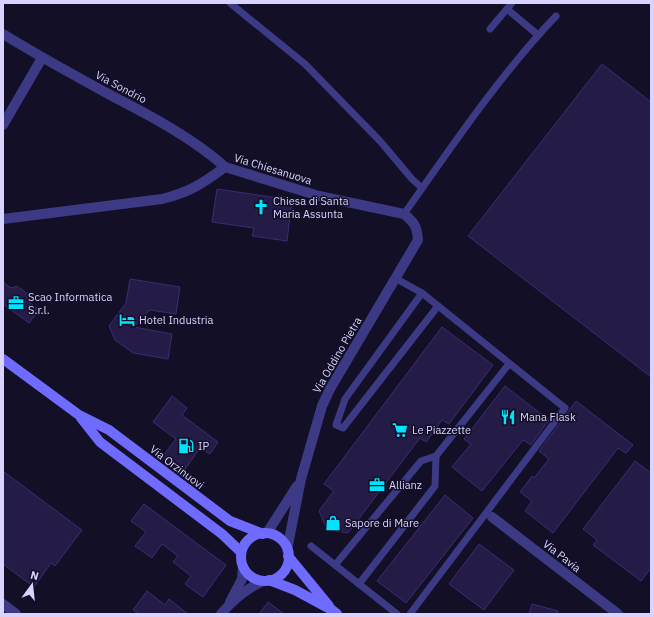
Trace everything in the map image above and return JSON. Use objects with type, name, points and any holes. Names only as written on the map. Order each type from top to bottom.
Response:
[{"type":"main road","name":"Via Orzinuovi","points":[[3,359],[79,415],[109,430],[230,521],[279,538],[288,553],[335,612]]},
{"type":"main road","name":"Via Orzinuovi","points":[[79,415],[100,442],[222,534],[241,552]]},
{"type":"main road","points":[[243,567],[241,552],[244,545],[252,537],[265,534]]},
{"type":"main road","points":[[266,581],[278,577],[284,571],[288,553]]},
{"type":"main road","name":"Via Orzinuovi","points":[[243,567],[253,578],[295,590],[335,612]]},
{"type":"street","name":"Via Sondrio","points":[[3,34],[42,58],[164,124],[215,158],[225,167]]},
{"type":"street","points":[[3,125],[42,58]]},
{"type":"street","name":"Via Chiesanuova","points":[[3,219],[162,199],[183,194],[206,182],[225,167],[319,196],[404,214]]},
{"type":"street","name":"Via Oddino Pietra","points":[[288,553],[301,479],[322,406],[330,389],[418,240],[417,228],[404,214]]},
{"type":"street","points":[[265,534],[301,479]]},
{"type":"street","name":"Via Pavia","points":[[492,517],[618,614]]},
{"type":"street","points":[[224,611],[240,585],[243,567]]},
{"type":"street","points":[[224,611],[253,585],[266,581]]},
{"type":"street","points":[[3,604],[16,614]]},
{"type":"lane","points":[[230,3],[305,64],[380,141],[412,179],[422,188]]},
{"type":"lane","points":[[490,29],[512,3]]},
{"type":"lane","points":[[507,9],[538,35]]},
{"type":"lane","points":[[404,214],[484,102],[538,35],[556,16]]},
{"type":"lane","points":[[396,278],[422,293],[565,408],[410,614]]},
{"type":"lane","points":[[422,293],[345,399],[336,424],[343,428],[438,306]]},
{"type":"lane","points":[[335,565],[421,461],[436,456],[509,364]]},
{"type":"lane","points":[[359,584],[435,486],[436,456]]},
{"type":"lane","points":[[311,546],[397,614]]},
{"type":"building","points":[[602,64],[651,102],[651,377],[468,236]]},
{"type":"building","points":[[217,189],[292,200],[287,241],[252,236],[254,228],[212,222]]},
{"type":"building","name":"Hotel Industria","points":[[130,279],[180,287],[176,314],[150,310],[134,327],[172,334],[168,359],[133,353],[115,340],[109,326],[126,303]]},
{"type":"building","name":"Scao Informatica S.r.l.","points":[[3,282],[11,288],[17,286],[29,295],[29,302],[39,310],[29,323],[3,304]]},
{"type":"building","points":[[442,327],[493,365],[449,424],[442,420],[426,442],[420,438],[348,533],[327,529],[319,511],[334,491],[324,484]]},
{"type":"building","points":[[505,386],[549,420],[531,445],[523,440],[482,491],[452,467],[471,444],[464,439]]},
{"type":"building","points":[[172,396],[187,408],[182,415],[218,442],[210,454],[200,448],[183,472],[162,457],[176,439],[153,422]]},
{"type":"building","points":[[576,401],[633,445],[626,453],[618,448],[553,533],[525,511],[532,501],[520,492],[532,476],[534,478],[549,459],[539,451]]},
{"type":"building","points":[[635,461],[651,473],[651,568],[641,581],[593,545],[597,540],[583,529]]},
{"type":"building","points":[[3,471],[82,530],[55,566],[51,563],[34,587],[3,564]]},
{"type":"building","points":[[445,495],[473,518],[406,603],[377,581]]},
{"type":"building","points":[[144,504],[226,565],[203,597],[185,584],[191,576],[173,562],[178,556],[162,544],[152,558],[135,546],[146,532],[131,521]]},
{"type":"building","points":[[479,544],[514,570],[484,610],[449,584]]},
{"type":"building","points":[[147,591],[165,605],[169,599],[188,614],[139,614],[133,610]]},
{"type":"building","points":[[268,602],[284,614],[259,614]]},
{"type":"building","points":[[532,604],[558,611],[558,614],[529,614]]},
{"type":"place","name":"Chiesa di Santa Maria Assunta","points":[[261,207]]},
{"type":"place","name":"Scao Informatica S.r.l.","points":[[16,303]]},
{"type":"place","name":"Hotel Industria","points":[[127,320]]},
{"type":"place","name":"Mana Flask","points":[[508,417]]},
{"type":"place","name":"Le Piazzette","points":[[400,430]]},
{"type":"place","name":"IP","points":[[186,446]]},
{"type":"place","name":"Allianz","points":[[377,485]]},
{"type":"place","name":"Sapore di Mare","points":[[333,523]]}]
